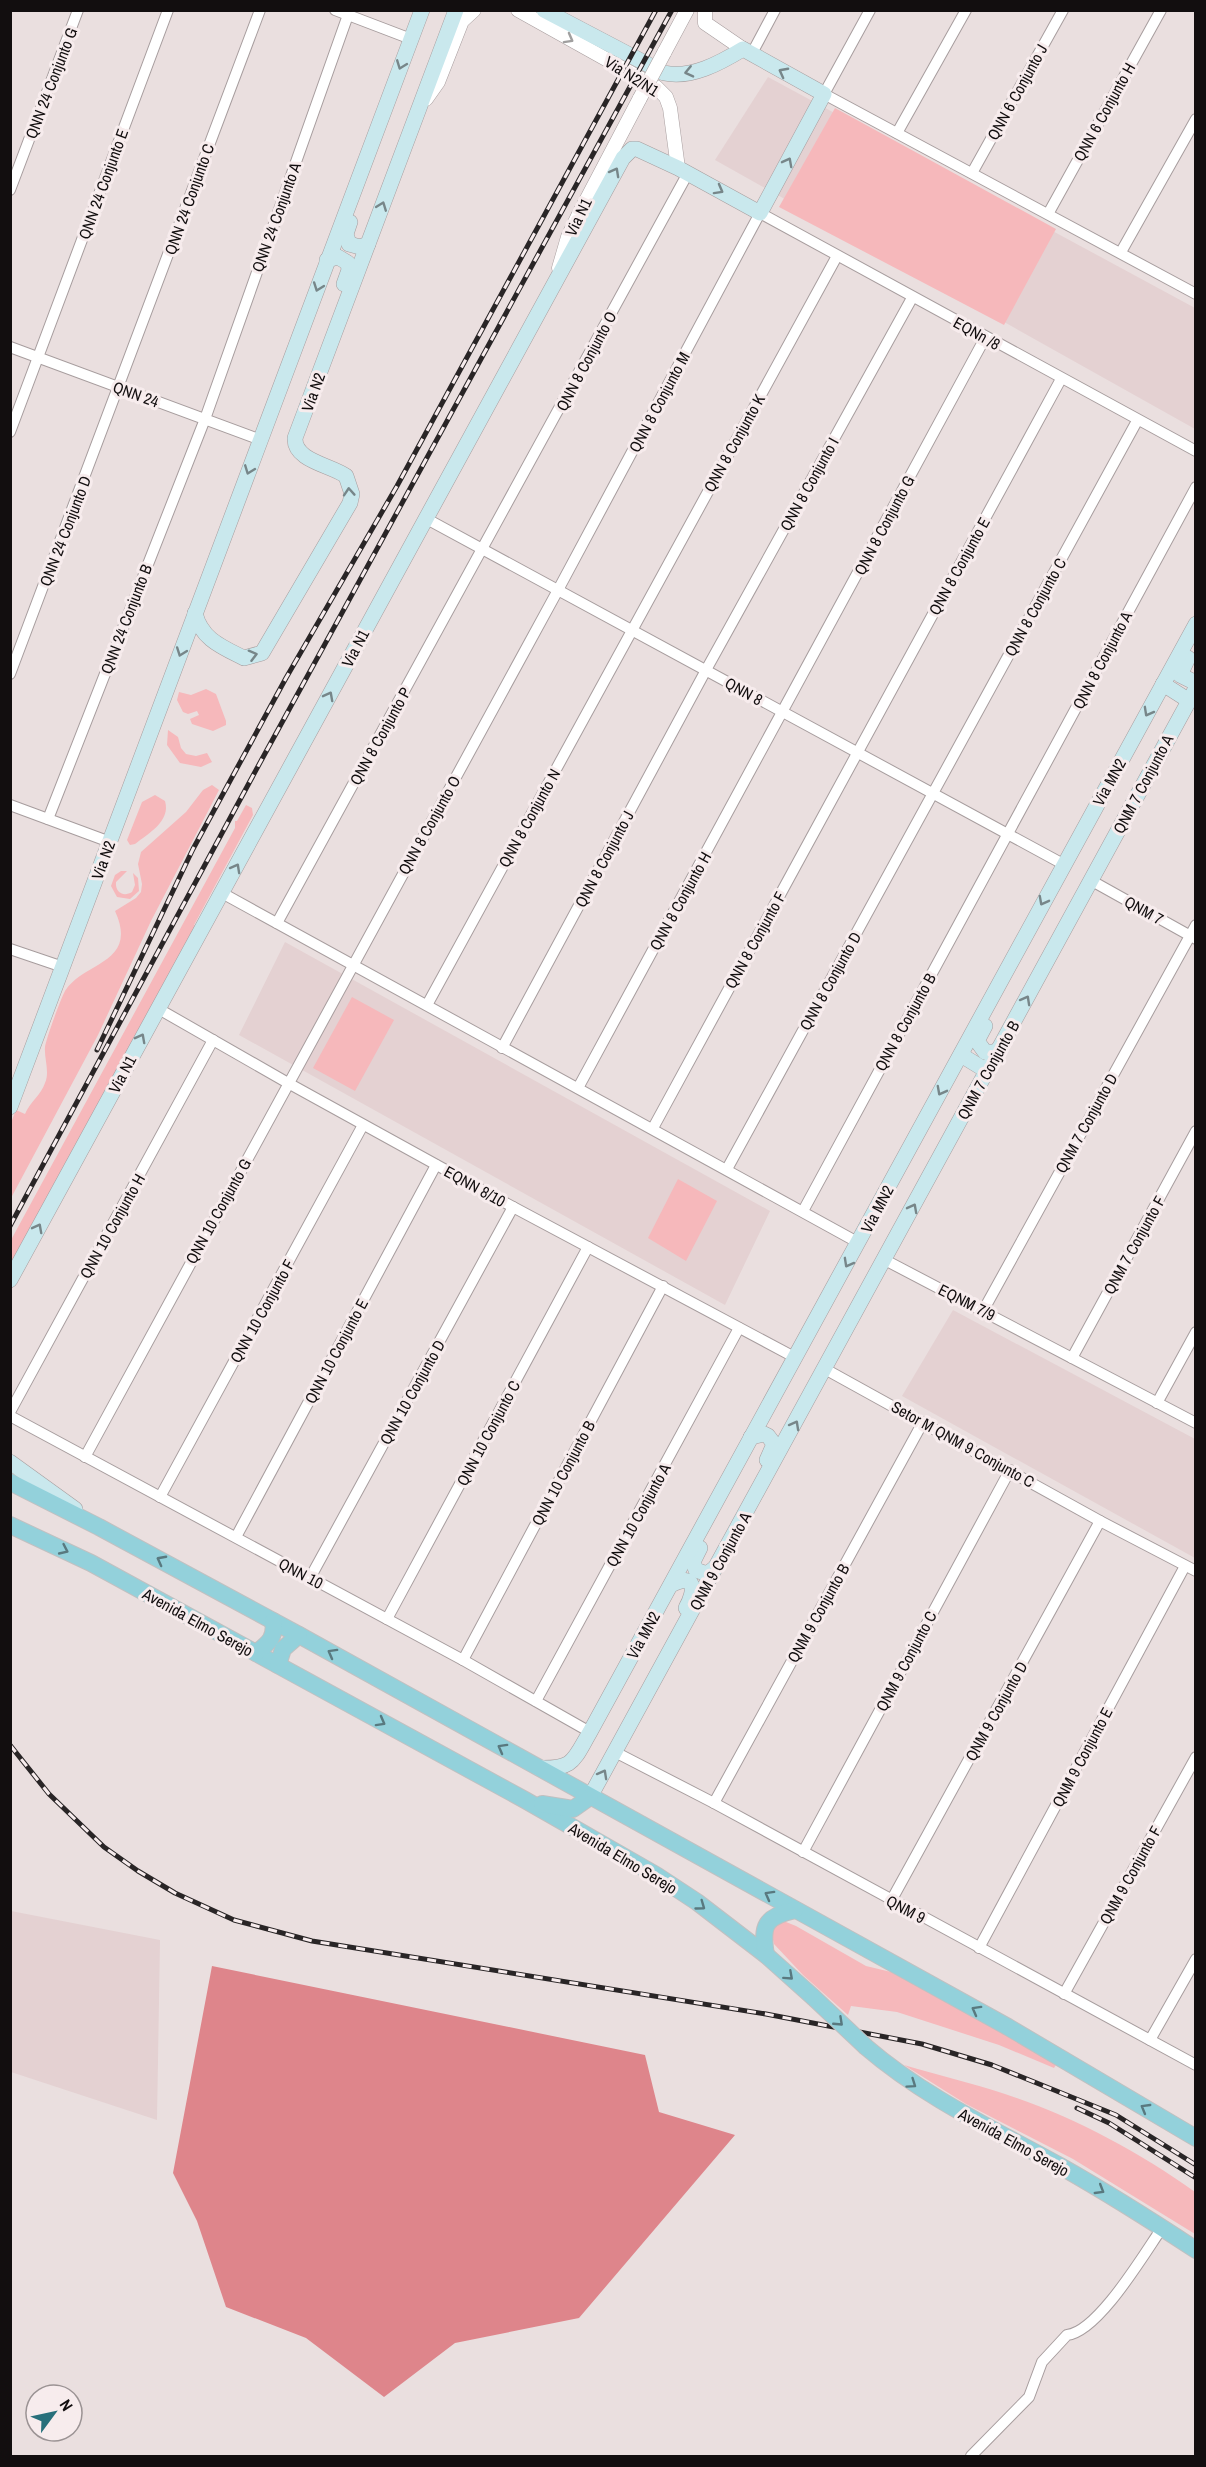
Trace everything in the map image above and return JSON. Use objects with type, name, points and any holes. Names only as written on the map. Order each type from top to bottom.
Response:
[{"type":"main road","name":"Via N2","points":[[10,1107],[422,10]]},
{"type":"main road","name":"Via N2","points":[[195,613],[207,638],[244,658],[262,653],[350,503],[352,494],[346,476],[301,454],[296,446],[296,438],[456,10]]},
{"type":"main road","points":[[544,10],[664,73],[675,75],[702,69],[747,52],[824,94],[760,213],[683,170],[637,149],[627,153],[557,279]]},
{"type":"main road","points":[[368,244],[360,248],[352,246],[347,241],[346,234],[374,163],[379,125]]},
{"type":"main road","points":[[313,391],[322,345],[349,270],[348,263],[342,258],[334,257],[327,260]]},
{"type":"main road","name":"Via N1","points":[[10,1280],[557,279]]},
{"type":"main road","name":"Via MN2","points":[[539,1768],[568,1766],[590,1732],[1196,624]]},
{"type":"main road","points":[[1196,641],[1180,675],[1196,683]]},
{"type":"main road","points":[[1163,684],[1177,691],[1192,694]]},
{"type":"main road","name":"QNM 7 Conjunto A","points":[[1092,880],[1192,694]]},
{"type":"main road","name":"QNM 7 Conjunto B","points":[[885,1260],[1092,880]]},
{"type":"main road","points":[[1000,1049],[985,1052],[977,1041],[1011,976],[1031,922]]},
{"type":"main road","points":[[961,1055],[987,1071]]},
{"type":"main road","points":[[825,1369],[885,1260]]},
{"type":"main road","name":"QNM 9 Conjunto A","points":[[590,1797],[825,1369]]},
{"type":"main road","points":[[751,1437],[764,1434],[774,1444],[760,1474],[760,1488]]},
{"type":"main road","points":[[716,1567],[707,1574],[699,1572],[693,1562],[726,1500],[738,1460]]},
{"type":"main road","points":[[10,1462],[99,1527]]},
{"type":"main road","points":[[10,1482],[99,1527],[299,1635],[1008,2027],[1196,2138]]},
{"type":"main road","name":"Avenida Elmo Serejo","points":[[10,1525],[91,1563],[525,1800],[656,1875],[697,1902],[766,1955],[893,2071],[920,2090],[1062,2167],[1196,2250]]},
{"type":"main road","points":[[644,1700],[661,1654],[693,1595],[693,1587],[686,1581],[671,1585]]},
{"type":"main road","points":[[256,1653],[267,1645],[274,1635],[273,1621]]},
{"type":"main road","points":[[278,1665],[283,1648],[299,1635]]},
{"type":"main road","points":[[525,1800],[573,1809],[590,1797]]},
{"type":"main road","points":[[766,1955],[763,1938],[765,1925],[775,1915],[795,1910]]},
{"type":"street","name":"QNN 24 Conjunto G","points":[[10,190],[78,10]]},
{"type":"street","name":"QNN 24 Conjunto E","points":[[10,432],[168,10]]},
{"type":"street","name":"QNN 24 Conjunto C","points":[[119,388],[260,10]]},
{"type":"street","points":[[335,10],[411,39]]},
{"type":"street","points":[[419,108],[438,82],[462,21],[474,10]]},
{"type":"street","name":"Via N2/N1","points":[[518,10],[656,87],[666,97],[670,108],[683,170]]},
{"type":"street","name":"Via N1","points":[[557,279],[561,260],[575,222],[687,10]]},
{"type":"street","points":[[705,10],[705,23],[747,52],[775,10]]},
{"type":"street","points":[[870,10],[824,94],[1196,294]]},
{"type":"street","points":[[897,133],[966,10]]},
{"type":"street","name":"QNN 6 Conjunto J","points":[[972,173],[1063,10]]},
{"type":"street","name":"QNN 6 Conjunto H","points":[[1048,214],[1161,10]]},
{"type":"street","name":"QNN 24 Conjunto A","points":[[205,420],[348,15]]},
{"type":"street","points":[[1121,252],[1196,119]]},
{"type":"street","name":"QNN 8 Conjunto O","points":[[483,550],[683,170]]},
{"type":"street","name":"EQNn /8","points":[[760,213],[1137,421],[1196,451]]},
{"type":"street","name":"QNN 8 Conjunto M","points":[[558,590],[760,213]]},
{"type":"street","name":"QNN 8 Conjunto K","points":[[632,631],[837,256]]},
{"type":"street","name":"QNN 8 Conjunto I","points":[[706,670],[912,298]]},
{"type":"street","name":"QNN 8 Conjunto G","points":[[783,713],[986,338]]},
{"type":"street","name":"QNN 24","points":[[10,347],[261,440]]},
{"type":"street","name":"QNN 8 Conjunto E","points":[[858,752],[1061,379]]},
{"type":"street","name":"QNN 24 Conjunto D","points":[[10,674],[119,388]]},
{"type":"street","name":"QNN 24 Conjunto B","points":[[48,819],[205,420]]},
{"type":"street","name":"QNN 8 Conjunto C","points":[[933,793],[1137,421]]},
{"type":"street","name":"QNN 8 Conjunto A","points":[[1008,834],[1196,487]]},
{"type":"street","name":"QNN 8","points":[[425,518],[1063,864]]},
{"type":"street","name":"QNN 8 Conjunto P","points":[[278,923],[483,550]]},
{"type":"street","name":"QNN 8 Conjunto O","points":[[352,965],[558,590]]},
{"type":"street","name":"QNN 8 Conjunto N","points":[[427,1005],[632,631]]},
{"type":"street","name":"QNN 8 Conjunto J","points":[[502,1048],[706,670]]},
{"type":"street","name":"QNN 8 Conjunto H","points":[[578,1088],[783,713]]},
{"type":"street","name":"QNN 8 Conjunto F","points":[[652,1128],[858,752]]},
{"type":"street","name":"QNN 8 Conjunto D","points":[[727,1169],[933,793]]},
{"type":"street","points":[[10,805],[110,842]]},
{"type":"street","name":"QNN 8 Conjunto B","points":[[802,1211],[1008,834]]},
{"type":"street","name":"QNM 7","points":[[1092,880],[1192,937]]},
{"type":"street","points":[[222,893],[859,1243]]},
{"type":"street","name":"QNM 7 Conjunto D","points":[[983,1311],[1192,937],[1196,925]]},
{"type":"street","points":[[10,949],[63,967]]},
{"type":"street","name":"QNN 10 Conjunto G","points":[[85,1457],[352,965]]},
{"type":"street","name":"EQNN 8/10","points":[[157,1008],[436,1165],[796,1358]]},
{"type":"street","name":"QNN 10 Conjunto H","points":[[10,1414],[213,1040]]},
{"type":"street","name":"QNN 10 Conjunto F","points":[[160,1497],[363,1125]]},
{"type":"street","name":"QNM 7 Conjunto F","points":[[1072,1358],[1196,1131]]},
{"type":"street","name":"QNN 10 Conjunto E","points":[[236,1538],[436,1165]]},
{"type":"street","name":"QNN 10 Conjunto D","points":[[310,1578],[513,1207]]},
{"type":"street","name":"QNN 10 Conjunto C","points":[[387,1619],[588,1247]]},
{"type":"street","name":"EQNM 7/9","points":[[885,1260],[1196,1423]]},
{"type":"street","name":"QNN 10 Conjunto B","points":[[463,1660],[663,1286]]},
{"type":"street","name":"QNN 10 Conjunto A","points":[[536,1701],[739,1328]]},
{"type":"street","points":[[1157,1403],[1196,1332]]},
{"type":"street","name":"Setor M QNM 9 Conjunto C","points":[[825,1369],[1100,1521],[1196,1571]]},
{"type":"street","name":"QNN 10","points":[[10,1414],[85,1457],[463,1660],[590,1732]]},
{"type":"street","name":"QNM 9 Conjunto B","points":[[714,1803],[923,1422]]},
{"type":"street","name":"QNM 9 Conjunto C","points":[[803,1852],[1010,1470]]},
{"type":"street","name":"QNM 9 Conjunto D","points":[[891,1901],[1100,1521]]},
{"type":"street","name":"QNM 9 Conjunto E","points":[[978,1948],[1185,1566]]},
{"type":"street","name":"QNM 9","points":[[615,1752],[714,1803],[1196,2065]]},
{"type":"street","name":"QNM 9 Conjunto F","points":[[1064,1994],[1196,1757]]},
{"type":"street","points":[[1150,2040],[1196,1959]]},
{"type":"street","points":[[971,2457],[1029,2397],[1037,2381],[1042,2362],[1048,2353],[1067,2335],[1075,2334],[1099,2314],[1162,2228]]},
{"type":"shaded area","points":[[768,77],[1195,308],[1195,429],[715,160]]},
{"type":"shaded area","points":[[835,108],[1056,229],[1004,325],[779,207]]},
{"type":"shaded area","points":[[206,689],[216,694],[226,721],[226,725],[213,731],[192,724],[190,719],[199,715],[197,711],[188,714],[183,712],[177,700],[179,692],[191,695]]},
{"type":"shaded area","points":[[168,730],[178,737],[181,748],[186,754],[196,756],[207,753],[212,762],[201,767],[180,763],[167,745]]},
{"type":"shaded area","points":[[212,785],[219,790],[151,921],[98,1035],[11,1198],[10,1125],[16,1110],[25,1114],[45,1083],[47,1074],[45,1047],[65,991],[84,973],[115,952],[120,942],[121,928],[115,911],[136,898],[141,892],[142,884],[138,864],[141,852],[186,812],[203,790]]},
{"type":"shaded area","points":[[155,795],[165,801],[165,815],[158,826],[135,844],[130,845],[127,840],[142,802]]},
{"type":"shaded area","points":[[246,805],[252,808],[253,815],[194,925],[196,926],[11,1268],[11,1240],[235,828],[235,821]]},
{"type":"shaded area","points":[[121,871],[127,871],[116,882],[117,889],[121,893],[132,892],[135,885],[133,873],[138,878],[139,891],[130,899],[117,897],[111,886],[115,875]]},
{"type":"shaded area","points":[[285,942],[770,1211],[725,1305],[239,1035]]},
{"type":"shaded area","points":[[352,997],[394,1020],[355,1091],[313,1068]]},
{"type":"shaded area","points":[[678,1179],[717,1201],[686,1261],[648,1238]]},
{"type":"shaded area","points":[[953,1310],[1195,1439],[1195,1558],[902,1396]]},
{"type":"shaded area","points":[[11,1911],[160,1940],[157,2120],[11,2072]]},
{"type":"shaded area","points":[[779,1922],[796,1926],[866,1966],[891,1972],[1057,2063],[1054,2068],[999,2045],[897,2012],[851,2006],[848,2015],[803,1975],[774,1944],[771,1930]]},
{"type":"shaded area","points":[[212,1966],[645,2055],[659,2112],[735,2135],[579,2318],[455,2343],[384,2397],[306,2338],[226,2307],[197,2221],[173,2173]]},
{"type":"shaded area","points":[[904,2065],[980,2086],[1030,2103],[1080,2124],[1151,2162],[1195,2192],[1195,2234],[1073,2159],[966,2104]]},
{"type":"railway","points":[[97,1050],[193,849],[286,678],[397,486],[656,10]]},
{"type":"railway","points":[[10,1226],[262,759],[672,10]]},
{"type":"railway","points":[[10,1745],[49,1794],[104,1847],[175,1893],[234,1920],[312,1941],[766,2014],[922,2044],[992,2065],[1116,2115],[1196,2165]]},
{"type":"railway","points":[[1077,2108],[1109,2123],[1196,2178]]}]
